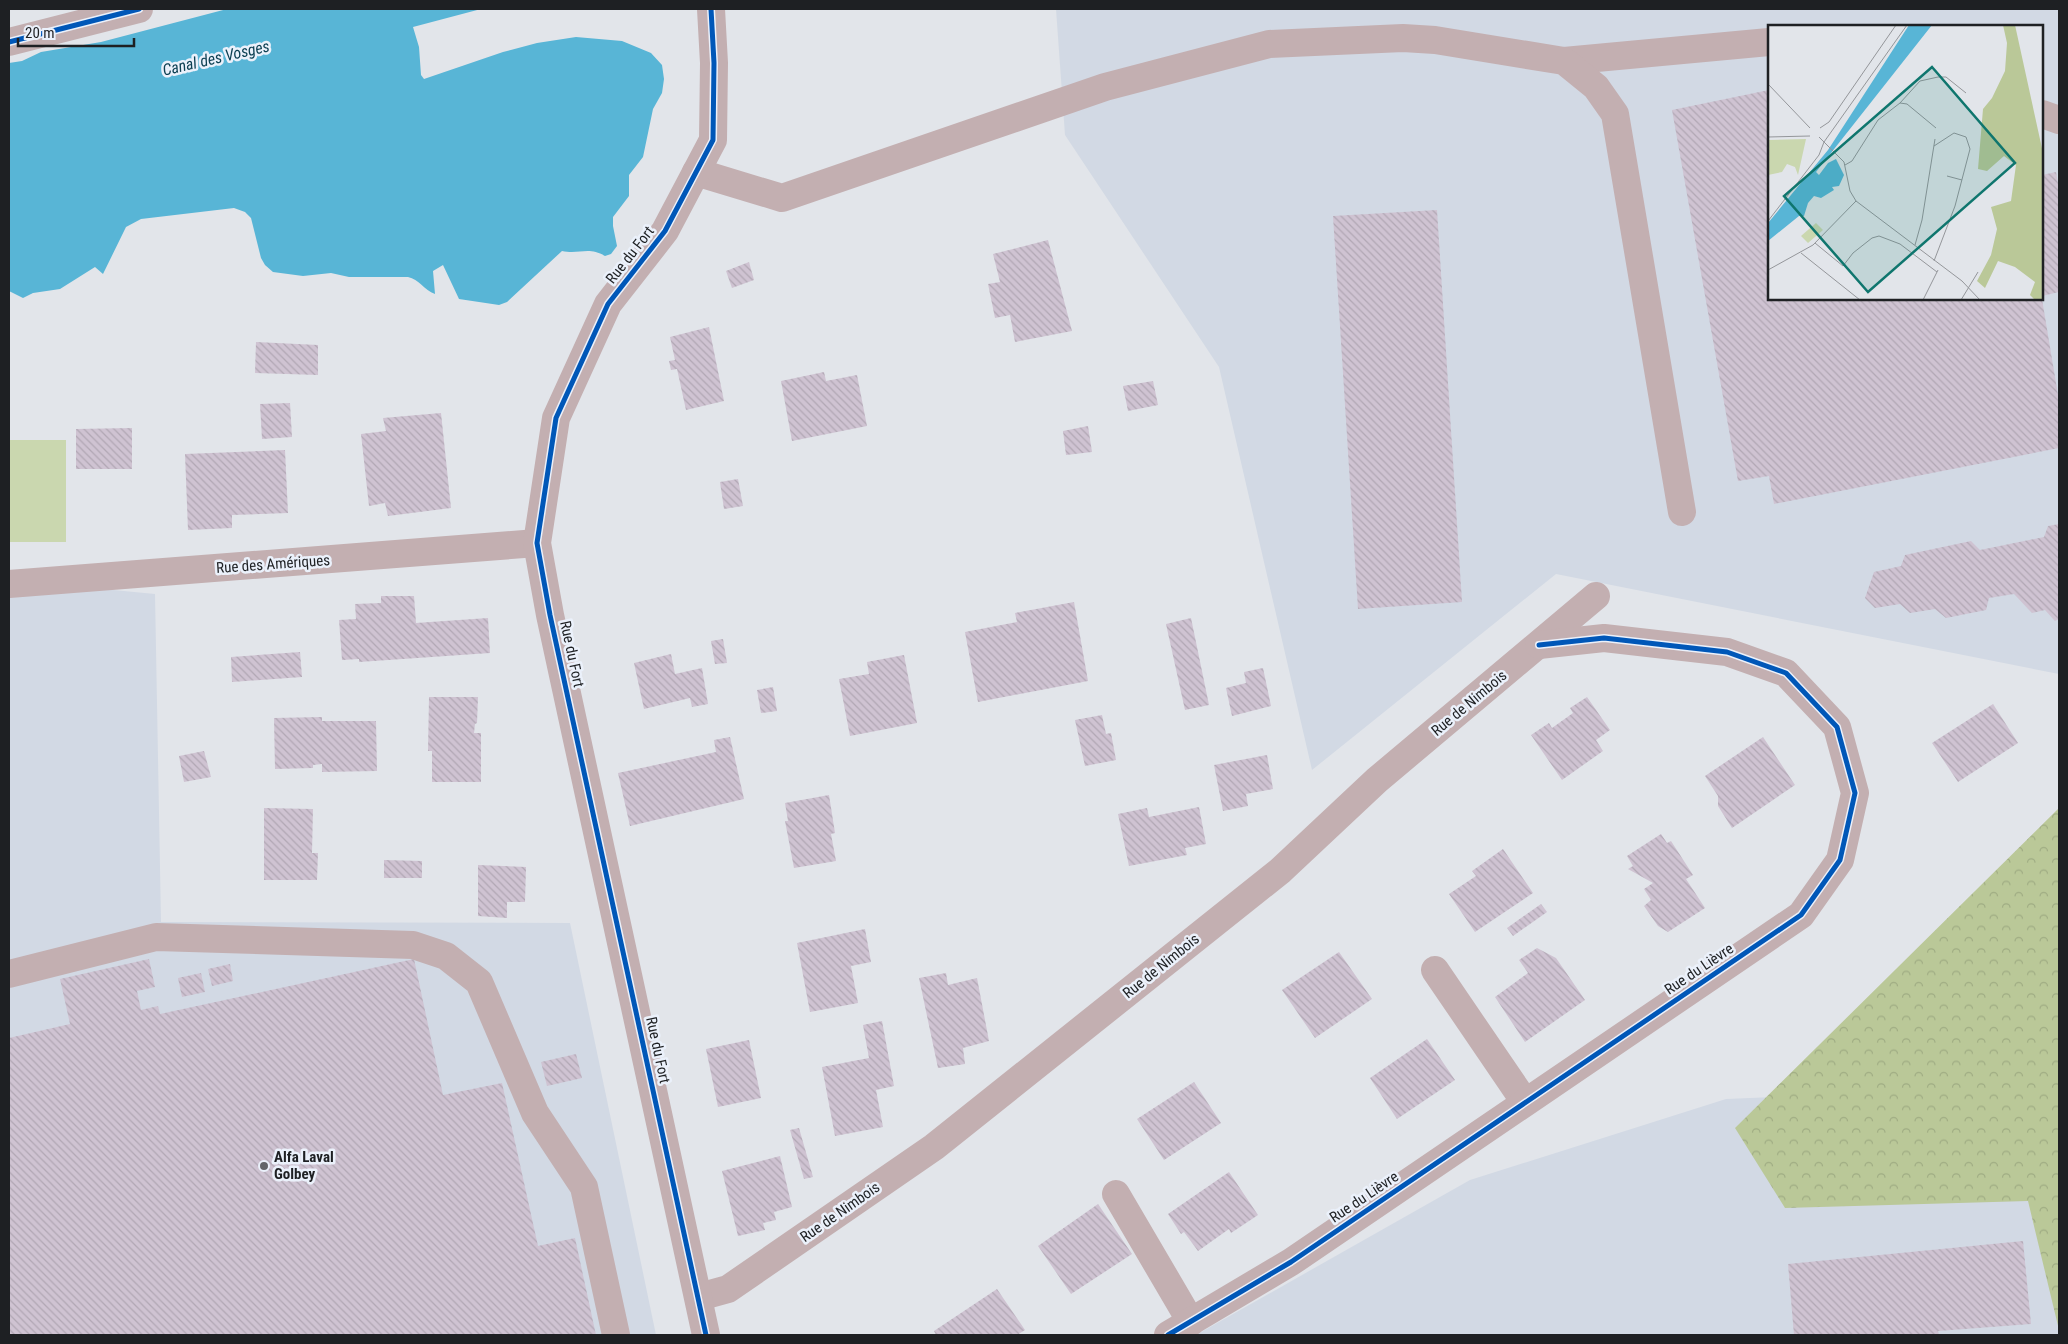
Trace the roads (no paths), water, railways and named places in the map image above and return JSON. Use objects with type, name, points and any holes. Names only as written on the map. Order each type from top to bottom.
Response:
[{"type":"street","points":[[9,42],[138,9]]},
{"type":"street","name":"Rue du Fort","points":[[706,1335],[550,615],[537,543],[556,418],[608,304],[665,230],[713,140],[714,63],[711,9]]},
{"type":"street","points":[[696,172],[782,198],[1105,87],[1269,44],[1403,38],[1435,40],[1564,61],[1768,42]]},
{"type":"street","points":[[1564,61],[1596,87],[1615,114],[1682,512]]},
{"type":"street","points":[[2043,114],[2059,120]]},
{"type":"street","name":"Rue des Amériques","points":[[9,584],[537,543]]},
{"type":"street","name":"Rue de Nimbois","points":[[699,1297],[728,1289],[934,1147],[1280,871],[1376,780],[1596,596]]},
{"type":"street","name":"Rue du Lièvre","points":[[1168,1335],[1291,1262],[1801,916],[1840,860],[1855,793],[1837,727],[1786,673],[1727,652],[1604,638],[1539,645]]},
{"type":"street","points":[[9,974],[156,937],[413,945],[446,956],[479,982],[535,1113],[584,1187],[616,1335]]},
{"type":"street","points":[[1435,970],[1525,1102]]},
{"type":"street","points":[[1116,1194],[1192,1322]]},
{"type":"water","name":"Canal des Vosges","points":[[227,9],[481,9],[413,27],[419,47],[421,75],[424,79],[503,52],[537,43],[576,37],[622,41],[651,53],[662,65],[664,79],[662,93],[653,109],[643,157],[629,175],[629,196],[613,217],[617,246],[611,254],[605,256],[588,251],[562,251],[507,302],[499,305],[459,299],[443,265],[433,271],[435,294],[408,277],[349,277],[331,273],[303,276],[273,272],[265,265],[261,258],[251,218],[245,212],[234,208],[141,219],[126,227],[103,274],[95,267],[60,289],[33,293],[23,298],[9,291],[9,63],[22,61],[41,52],[101,42]]},
{"type":"place","name":"Alfa Laval Golbey","points":[[264,1166]]}]
